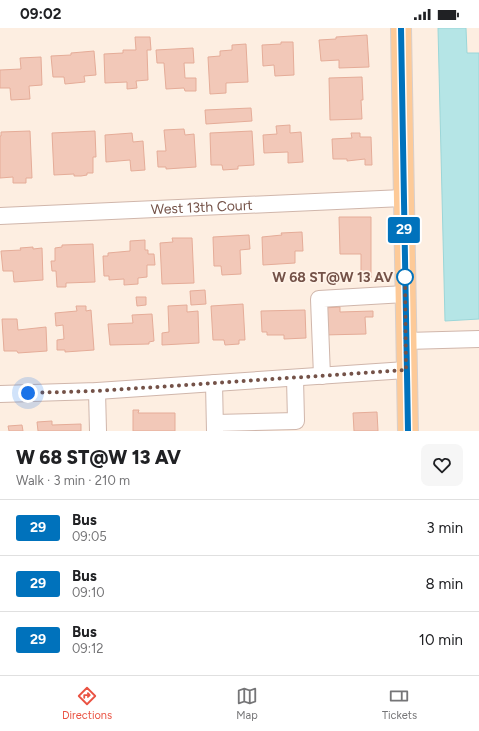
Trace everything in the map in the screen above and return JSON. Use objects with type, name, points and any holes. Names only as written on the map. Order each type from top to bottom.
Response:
[{"type":"main road","points":[[400,28],[408,431]]},
{"type":"street","name":"West 13th Court","points":[[0,216],[403,198]]},
{"type":"street","points":[[322,376],[319,299],[405,294]]},
{"type":"street","points":[[406,340],[479,339]]},
{"type":"street","points":[[0,394],[97,391],[406,370]]},
{"type":"street","points":[[214,383],[215,427],[296,421],[295,378]]},
{"type":"street","points":[[97,391],[98,431]]},
{"type":"water","points":[[438,28],[466,28],[467,53],[479,53],[479,319],[445,321]]},
{"type":"building","points":[[367,35],[369,67],[339,68],[339,60],[321,61],[319,40],[336,39],[336,37]]},
{"type":"building","points":[[135,37],[150,37],[151,50],[147,50],[148,80],[136,81],[137,88],[127,89],[127,82],[105,83],[104,54],[123,53],[123,50],[136,50]]},
{"type":"building","points":[[281,42],[293,42],[294,75],[275,76],[274,65],[263,66],[262,45],[281,44]]},
{"type":"building","points":[[246,44],[248,82],[226,83],[226,93],[210,94],[208,57],[220,56],[220,51],[232,50],[232,45]]},
{"type":"building","points":[[193,48],[194,63],[184,63],[185,78],[196,78],[196,91],[185,91],[184,88],[166,89],[164,63],[157,63],[156,50]]},
{"type":"building","points":[[94,51],[96,75],[84,76],[85,82],[65,84],[64,77],[53,77],[51,56],[71,55],[71,53]]},
{"type":"building","points":[[41,57],[42,85],[29,86],[30,99],[11,100],[10,88],[0,88],[0,70],[21,69],[20,58]]},
{"type":"building","points":[[362,77],[362,119],[330,120],[329,78]]},
{"type":"building","points":[[251,108],[252,121],[206,124],[205,110]]},
{"type":"building","points":[[290,125],[290,133],[301,132],[303,162],[288,163],[288,152],[264,153],[263,135],[277,134],[276,126]]},
{"type":"building","points":[[184,129],[185,135],[194,134],[196,167],[166,169],[166,167],[158,167],[157,151],[166,151],[164,130]]},
{"type":"building","points":[[30,131],[32,178],[26,178],[26,183],[13,183],[13,177],[0,178],[1,132]]},
{"type":"building","points":[[95,131],[96,157],[93,157],[93,173],[87,173],[87,175],[81,176],[74,176],[74,174],[54,175],[52,133]]},
{"type":"building","points":[[252,131],[254,165],[238,166],[238,169],[223,170],[222,165],[211,165],[210,133]]},
{"type":"building","points":[[132,133],[133,142],[143,141],[145,170],[131,171],[130,160],[106,162],[105,135]]},
{"type":"building","points":[[351,133],[360,133],[360,137],[371,137],[372,165],[365,165],[365,159],[347,161],[347,159],[333,159],[332,139],[352,138]]},
{"type":"building","points":[[339,217],[371,217],[371,278],[361,278],[361,254],[340,254]]},
{"type":"building","points":[[302,232],[303,251],[295,251],[295,263],[263,265],[262,237],[282,235],[281,233]]},
{"type":"building","points":[[249,235],[250,249],[240,250],[241,274],[222,275],[221,266],[214,266],[213,237]]},
{"type":"building","points":[[172,238],[192,238],[194,283],[162,284],[160,243],[173,242]]},
{"type":"building","points":[[145,240],[145,250],[148,250],[148,254],[154,254],[155,265],[147,265],[147,277],[138,278],[138,284],[124,285],[124,279],[109,280],[109,276],[104,276],[103,256],[108,256],[108,253],[130,251],[130,241]]},
{"type":"building","points":[[93,244],[95,282],[66,283],[66,287],[57,287],[56,271],[52,271],[51,261],[55,261],[55,248],[62,247],[62,245]]},
{"type":"building","points":[[33,247],[33,249],[42,248],[43,280],[14,282],[13,271],[3,271],[1,251],[21,250],[20,248]]},
{"type":"building","points":[[205,290],[206,304],[191,305],[190,291]]},
{"type":"building","points":[[136,297],[146,297],[146,305],[137,306]]},
{"type":"building","points":[[243,304],[245,340],[239,340],[239,344],[225,345],[224,340],[213,340],[211,306]]},
{"type":"building","points":[[187,305],[187,312],[198,311],[199,343],[162,345],[162,333],[169,332],[168,306]]},
{"type":"building","points":[[76,306],[86,306],[86,311],[91,310],[94,350],[65,352],[65,350],[57,350],[57,340],[64,339],[63,325],[56,326],[55,313],[77,311]]},
{"type":"building","points":[[340,307],[340,312],[373,311],[373,317],[365,317],[366,334],[323,335],[323,308]]},
{"type":"building","points":[[305,310],[306,338],[284,339],[284,335],[267,335],[267,332],[262,332],[261,311]]},
{"type":"building","points":[[152,314],[154,341],[149,342],[149,344],[110,345],[108,324],[133,323],[132,315]]},
{"type":"building","points":[[2,319],[17,319],[18,330],[46,327],[47,351],[18,353],[17,351],[4,351]]},
{"type":"building","points":[[133,410],[139,410],[138,413],[175,413],[175,431],[133,431]]},
{"type":"building","points":[[377,412],[378,431],[354,431],[353,413]]},
{"type":"building","points":[[52,421],[52,425],[81,424],[81,431],[38,431],[37,422]]},
{"type":"building","points":[[22,425],[23,431],[9,431],[8,426]]},
{"type":"bus line","name":"29","points":[[401,28],[408,431]]},
{"type":"place","name":"W 68 ST@W 13 AV","points":[[405,277]]},
{"type":"route","points":[[28,393],[97,391],[406,370],[405,277]]}]
